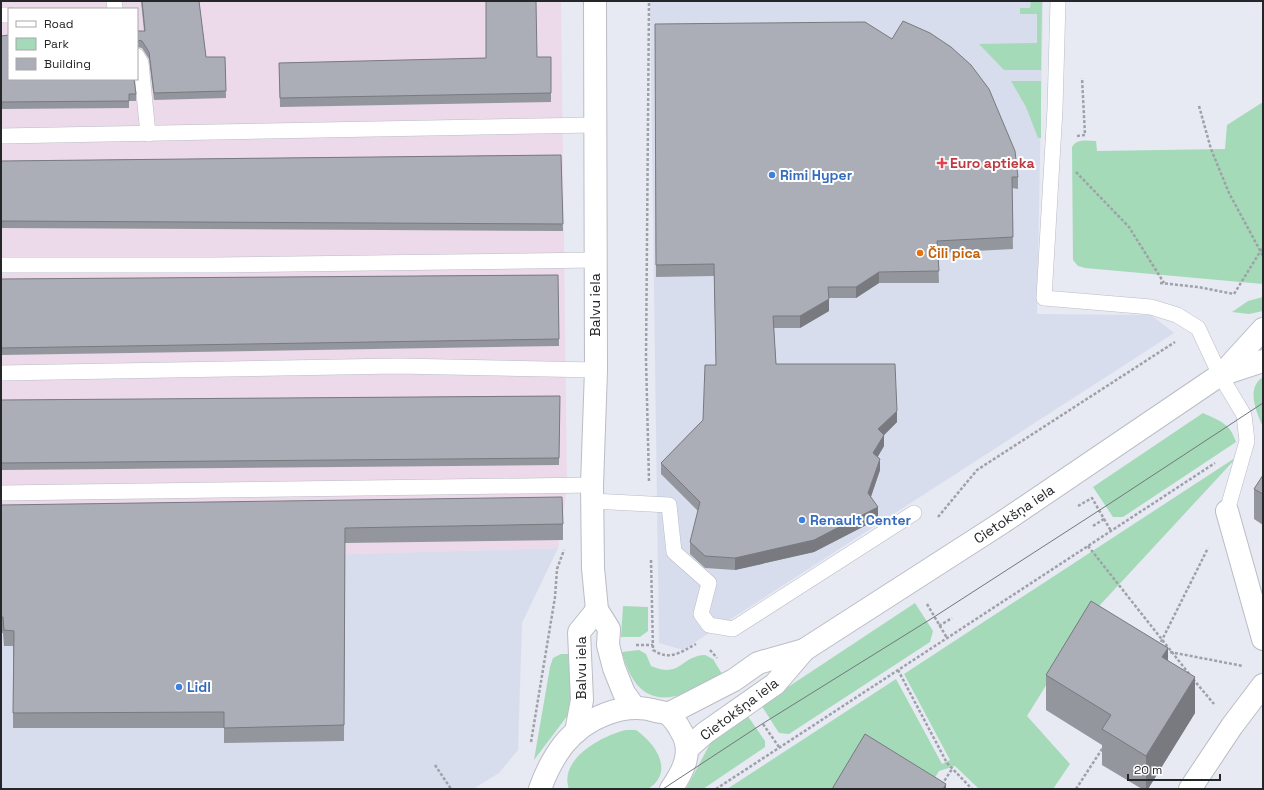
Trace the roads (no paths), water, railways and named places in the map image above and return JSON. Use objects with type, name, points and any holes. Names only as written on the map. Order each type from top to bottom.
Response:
[{"type":"street","name":"Balvu iela","points":[[595,1],[596,370],[592,493],[593,568],[597,610],[609,629],[608,645],[614,668],[624,693],[634,707]]},
{"type":"street","name":"Cietokšņa iela","points":[[688,748],[705,733],[775,684],[804,650],[996,526],[1220,376],[1263,329]]},
{"type":"street","name":"Cietokšņa iela","points":[[1220,376],[1263,361]]},
{"type":"street","points":[[1227,511],[1254,577],[1263,639]]},
{"type":"street","name":"Balvu iela","points":[[576,732],[582,700],[579,632],[597,610]]},
{"type":"street","name":"Cietokšņa iela","points":[[668,714],[734,680],[758,663],[804,650]]},
{"type":"street","points":[[1190,789],[1232,726],[1263,685]]},
{"type":"street","points":[[540,789],[553,758],[576,732],[591,721],[604,715],[634,707],[651,709],[668,714],[683,734],[688,748],[686,763],[671,789]]},
{"type":"lane","points":[[1058,1],[1055,109],[1044,298],[1151,307],[1177,315],[1198,328],[1220,376],[1244,415],[1247,441],[1227,511]]},
{"type":"lane","points":[[138,58],[141,64],[148,134]]},
{"type":"lane","points":[[1,136],[595,125]]},
{"type":"lane","points":[[1,265],[218,265],[595,260]]},
{"type":"lane","points":[[1,373],[398,366],[596,370]]},
{"type":"lane","points":[[1,492],[592,493],[669,505],[674,552],[709,583],[701,614],[709,625],[733,629],[914,512]]},
{"type":"tram line","points":[[663,789],[762,724],[934,617],[1263,403]]},
{"type":"place","name":"Euro aptieka","points":[[942,163]]},
{"type":"place","name":"Rimi Hyper","points":[[772,175]]},
{"type":"place","name":"Čili pica","points":[[920,253]]},
{"type":"place","name":"Renault Center","points":[[802,520]]},
{"type":"place","name":"Lidl","points":[[179,687]]}]
